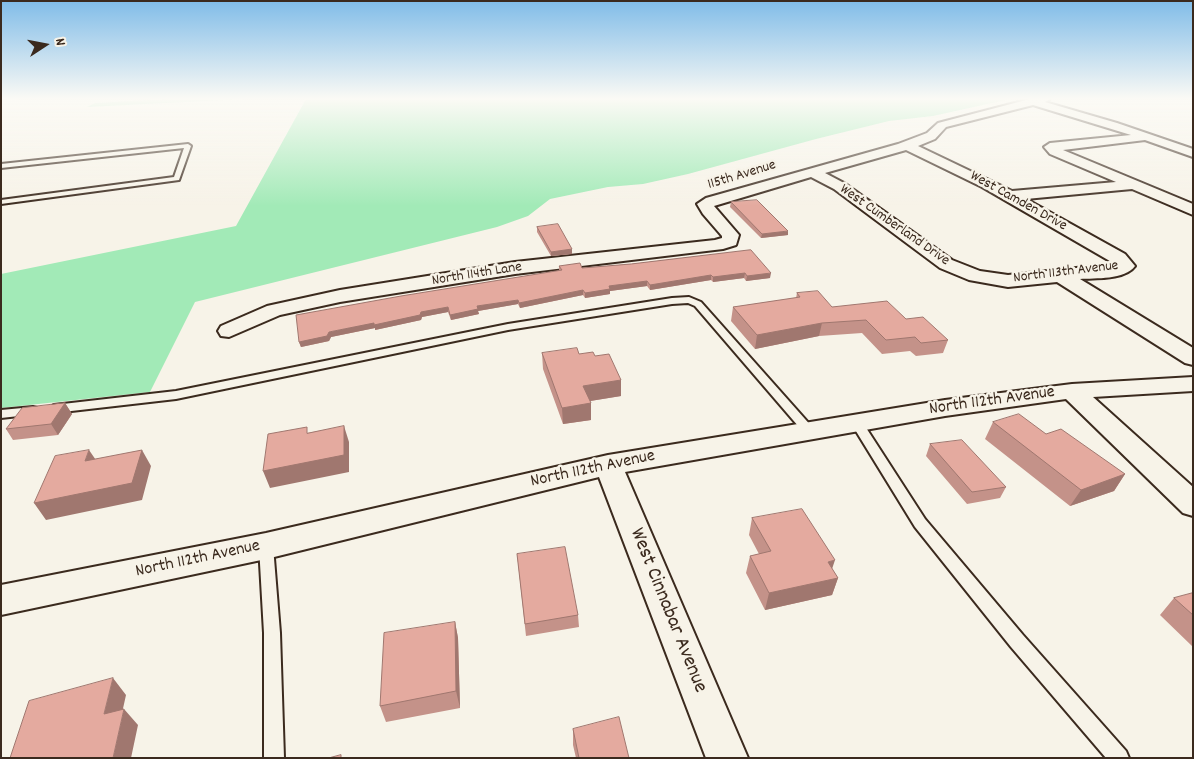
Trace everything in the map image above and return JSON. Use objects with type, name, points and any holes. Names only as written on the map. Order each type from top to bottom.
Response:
[{"type":"street","name":"115th Avenue","points":[[730,241],[730,235],[708,211],[705,204],[905,145],[933,134]]},
{"type":"street","points":[[1139,134],[1193,153]]},
{"type":"street","points":[[1150,138],[1050,147],[1055,151],[1193,210]]},
{"type":"street","name":"West Camden Drive","points":[[905,145],[934,157],[1008,196],[1119,258],[1126,266]]},
{"type":"street","name":"West Cumberland Drive","points":[[813,173],[839,186],[946,264],[976,276]]},
{"type":"street","points":[[1008,196],[1134,185]]},
{"type":"street","name":"North 114th Lane","points":[[229,331],[274,310],[340,296],[515,268],[717,245],[730,241]]},
{"type":"street","name":"North 113th Avenue","points":[[976,276],[1008,281],[1117,270],[1126,266]]},
{"type":"street","points":[[1059,275],[1193,358]]},
{"type":"street","name":"North 112th Avenue","points":[[1,600],[266,546],[608,465],[944,408],[1072,391],[1193,384]]},
{"type":"street","points":[[1072,391],[1193,504]]},
{"type":"street","name":"West Cinnabar Avenue","points":[[608,465],[727,758]]},
{"type":"lane","points":[[1,166],[188,146],[177,180],[1,202]]},
{"type":"lane","points":[[1,414],[176,395],[508,328],[672,301],[689,300],[698,304],[809,431]]},
{"type":"lane","points":[[858,423],[920,523],[1017,641],[1118,758]]},
{"type":"lane","points":[[266,546],[272,633],[274,758]]},
{"type":"green space","points":[[286,134],[835,134],[688,174],[643,184],[608,187],[550,199],[528,216],[497,227],[195,302],[150,392],[1,408],[1,274],[236,226]]},
{"type":"building","points":[[757,200],[788,231],[762,234],[731,202]]},
{"type":"building","points":[[558,224],[572,249],[551,252],[537,227]]},
{"type":"building","points":[[751,250],[771,273],[747,276],[745,273],[713,277],[711,275],[650,285],[647,281],[609,286],[610,289],[585,293],[583,290],[519,303],[518,300],[477,306],[478,309],[450,315],[448,307],[421,312],[420,315],[374,325],[374,323],[329,332],[327,336],[299,342],[296,315],[562,270],[559,266],[580,263],[582,268]]},
{"type":"building","points":[[818,291],[832,307],[887,301],[906,319],[923,317],[948,340],[921,343],[915,337],[886,340],[866,320],[822,323],[757,335],[733,307],[800,297],[797,293]]},
{"type":"building","points":[[577,348],[579,354],[593,352],[595,356],[609,354],[621,380],[583,386],[591,403],[562,408],[542,353]]},
{"type":"building","points":[[65,403],[51,424],[6,429],[22,408]]},
{"type":"building","points":[[1019,414],[1046,434],[1061,429],[1125,474],[1081,490],[993,422]]},
{"type":"building","points":[[344,426],[344,455],[263,471],[268,434],[307,427],[307,433]]},
{"type":"building","points":[[962,440],[1006,487],[972,492],[930,444]]},
{"type":"building","points":[[89,450],[85,461],[142,450],[132,483],[34,503],[55,456]]},
{"type":"building","points":[[802,509],[835,560],[828,562],[838,578],[769,593],[750,556],[771,551],[752,518]]},
{"type":"building","points":[[565,547],[578,615],[525,624],[517,554]]},
{"type":"building","points":[[1193,593],[1193,615],[1174,598]]},
{"type":"building","points":[[455,622],[456,691],[380,706],[384,633]]},
{"type":"building","points":[[113,678],[104,714],[124,709],[113,758],[10,758],[29,701]]},
{"type":"building","points":[[619,717],[629,758],[579,758],[573,729]]},
{"type":"building","points":[[341,755],[341,758],[329,758]]}]
